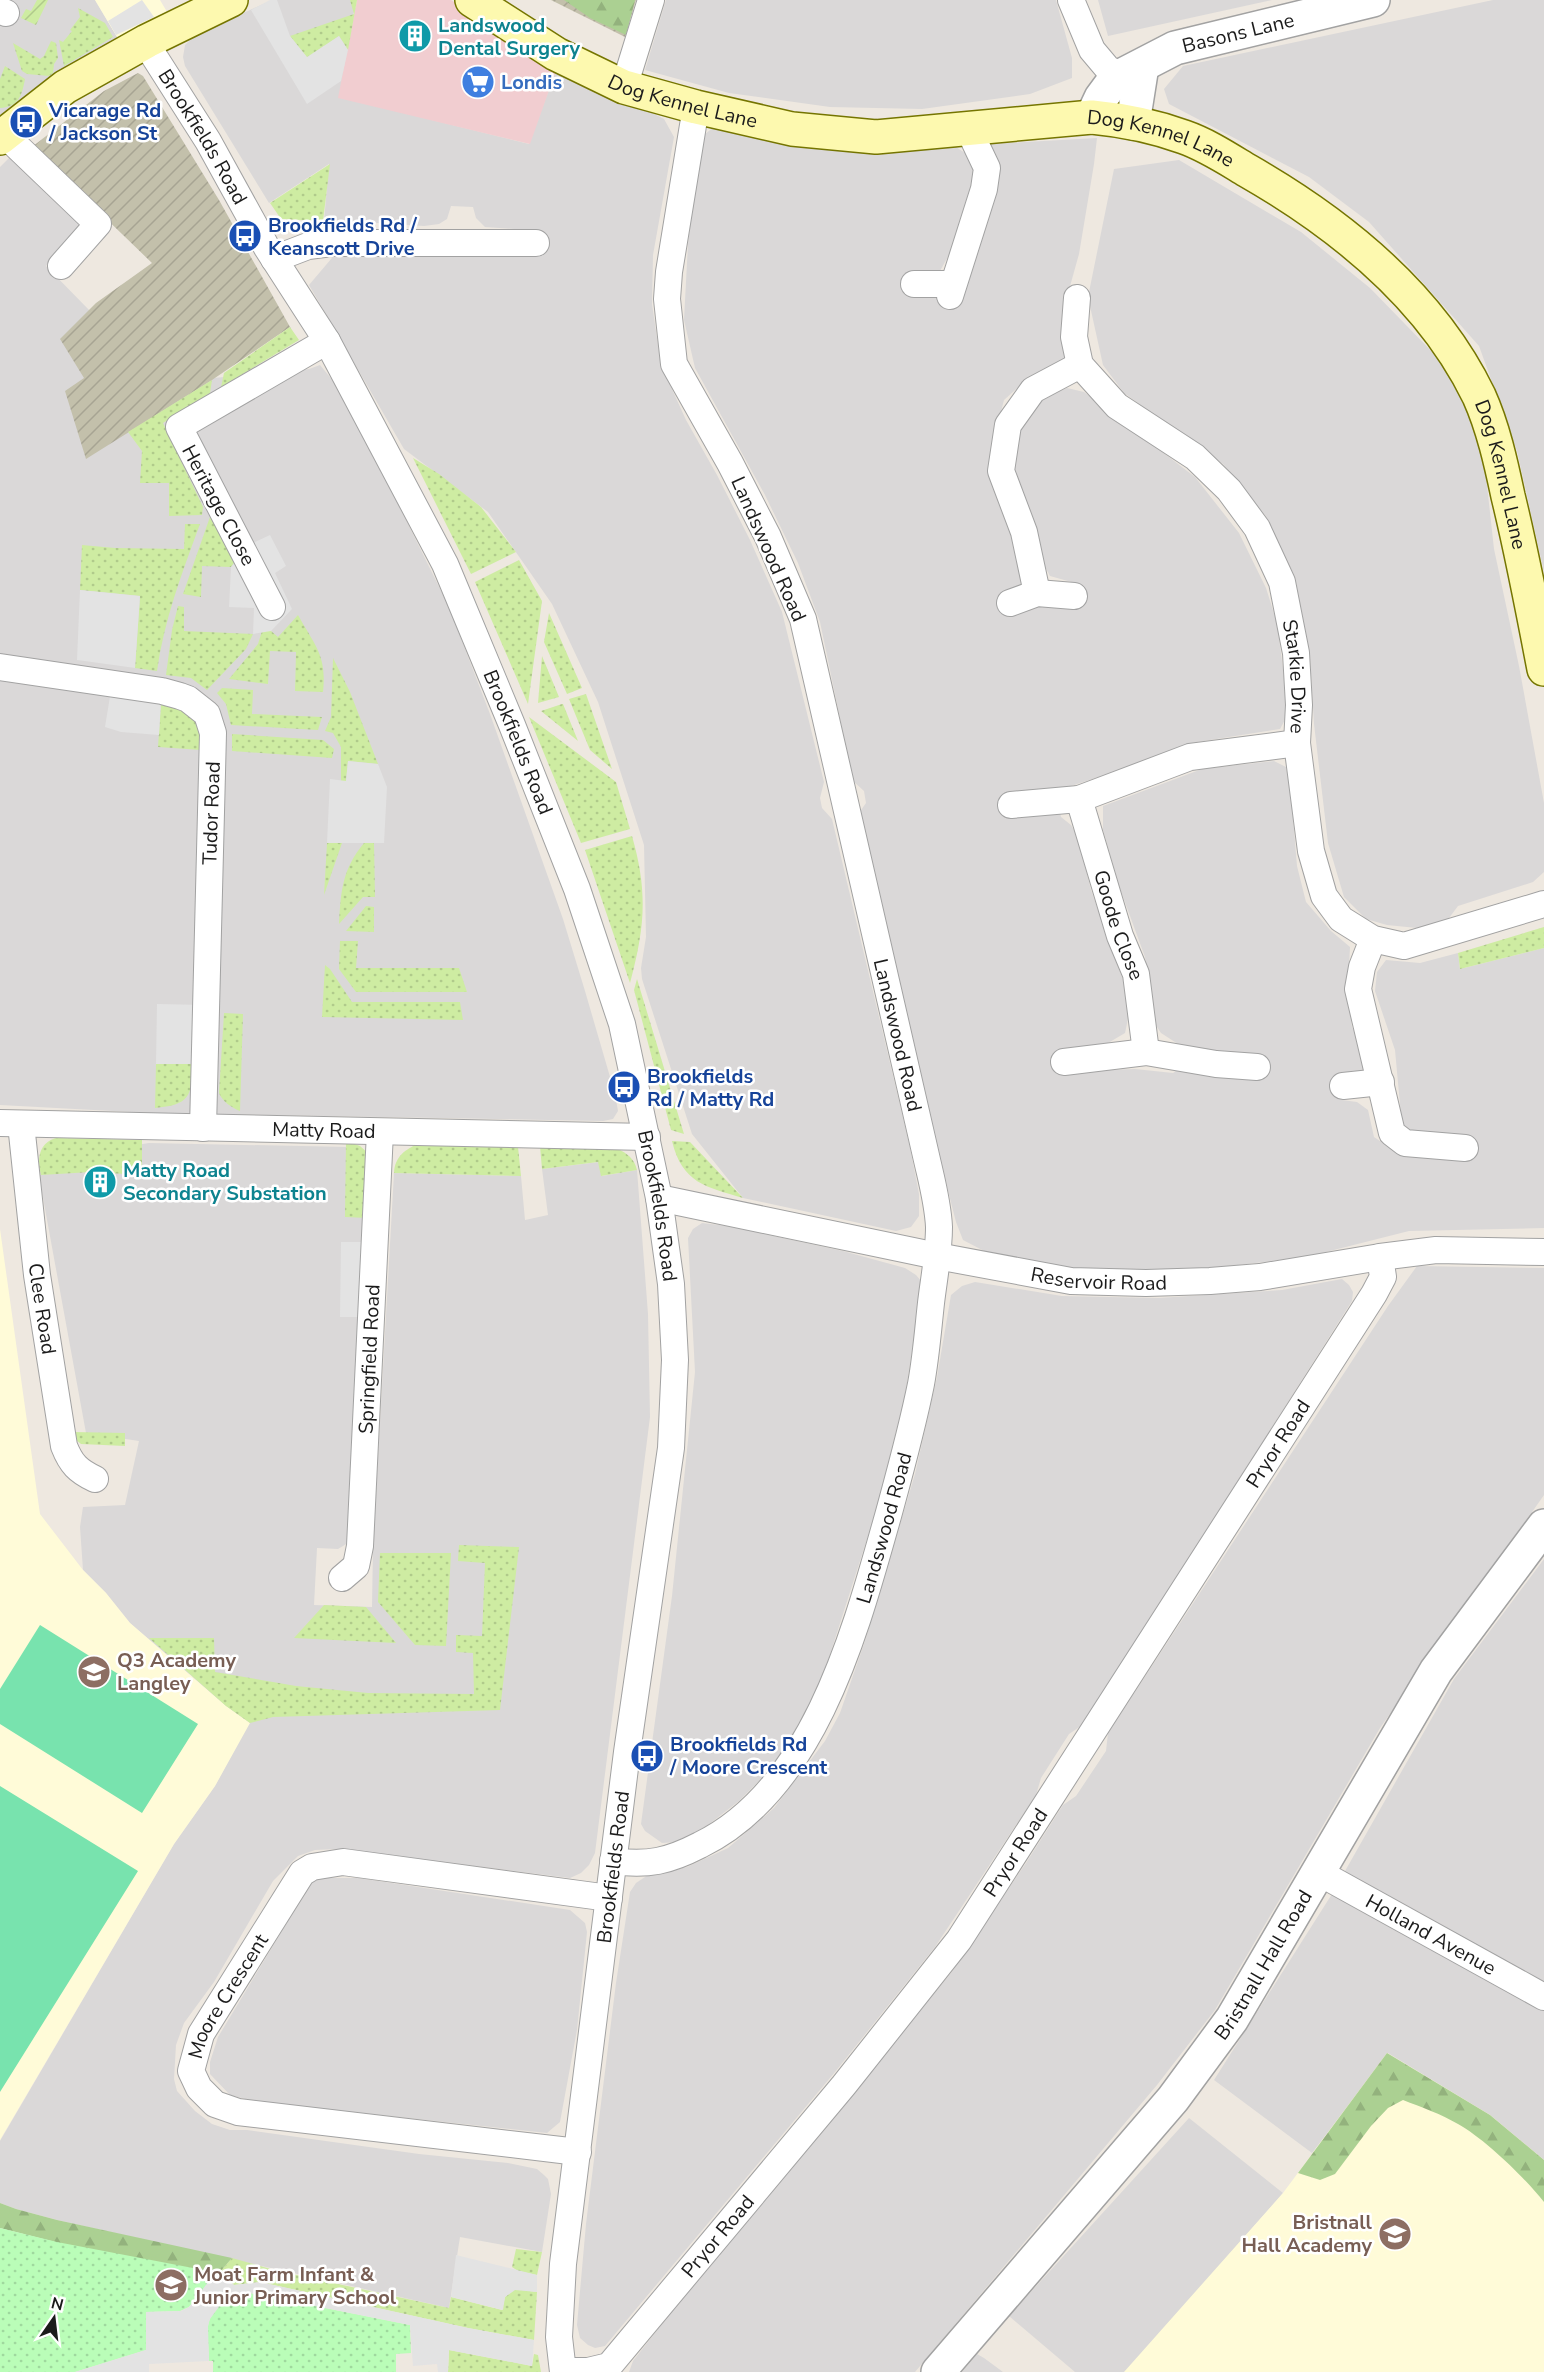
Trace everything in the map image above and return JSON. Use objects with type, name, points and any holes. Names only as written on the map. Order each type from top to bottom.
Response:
[{"type":"main road","points":[[2,136],[65,87],[145,42],[231,0]]},
{"type":"main road","name":"Dog Kennel Lane","points":[[479,3],[556,54],[624,87],[696,107],[792,129],[876,137],[1092,117],[1133,123],[1186,138],[1295,198],[1364,251],[1397,281],[1422,310],[1453,353],[1479,396],[1498,451],[1544,669]]},
{"type":"street","points":[[624,87],[651,0]]},
{"type":"street","points":[[1071,0],[1092,50],[1108,69],[1134,75],[1133,123]]},
{"type":"street","name":"Basons Lane","points":[[1092,117],[1115,79],[1134,75],[1175,48],[1373,0]]},
{"type":"street","name":"Brookfields Road","points":[[145,42],[208,141],[274,259],[327,341],[445,564],[577,889],[622,1023],[659,1198],[671,1284],[675,1360],[671,1448],[613,1861],[560,2288],[559,2337],[563,2372]]},
{"type":"street","name":"Landswood Road","points":[[613,1861],[644,1865],[664,1861],[726,1830],[757,1802],[785,1770],[819,1716],[864,1599],[909,1437],[926,1353],[939,1226],[936,1201],[803,619],[768,537],[730,463],[674,364],[667,299],[669,272],[696,107]]},
{"type":"street","points":[[914,284],[952,290],[984,189],[987,168],[968,128]]},
{"type":"street","points":[[2,136],[98,224],[61,266]]},
{"type":"street","points":[[274,259],[308,246],[463,231],[536,243]]},
{"type":"street","points":[[1037,593],[1024,532],[1001,471],[1008,425],[1033,390],[1080,365],[1074,337],[1077,298]]},
{"type":"street","name":"Heritage Close","points":[[272,607],[178,427],[327,341]]},
{"type":"street","name":"Starkie Drive","points":[[1080,365],[1118,406],[1195,457],[1228,490],[1257,528],[1282,582],[1296,653],[1299,705],[1297,743],[1311,851],[1324,896],[1341,919],[1373,939],[1404,946],[1544,904]]},
{"type":"street","points":[[1010,603],[1037,593],[1074,596]]},
{"type":"street","name":"Tudor Road","points":[[0,667],[162,691],[188,699],[207,714],[213,733],[202,1128]]},
{"type":"street","points":[[1011,805],[1079,799],[1190,757],[1297,743]]},
{"type":"street","name":"Goode Close","points":[[1079,799],[1120,936],[1136,974],[1146,1052]]},
{"type":"street","points":[[1373,939],[1362,967],[1358,989],[1392,1133],[1405,1143],[1465,1148]]},
{"type":"street","points":[[1064,1062],[1146,1052],[1216,1064],[1257,1067]]},
{"type":"street","points":[[1343,1086],[1381,1082]]},
{"type":"street","name":"Matty Road","points":[[10,1124],[647,1137]]},
{"type":"street","name":"Clee Road","points":[[10,1124],[64,1446],[70,1462],[79,1472],[95,1479]]},
{"type":"street","name":"Springfield Road","points":[[342,1578],[356,1566],[360,1546],[380,1132]]},
{"type":"street","name":"Reservoir Road","points":[[659,1198],[937,1256],[1071,1281],[1146,1283],[1260,1277],[1436,1250],[1544,1252]]},
{"type":"street","name":"Pryor Road","points":[[563,2372],[588,2371],[609,2366],[844,2085],[959,1940],[1374,1294],[1383,1277],[1380,1257]]},
{"type":"street","name":"Bristnall Hall Road","points":[[938,2372],[1173,2099],[1232,2019],[1436,1671],[1544,1526]]},
{"type":"street","name":"Moore Crescent","points":[[578,2152],[237,2112],[215,2104],[199,2088],[191,2071],[201,2034],[302,1873],[312,1867],[343,1862],[609,1898]]},
{"type":"street","name":"Holland Avenue","points":[[1318,1872],[1544,1997]]},
{"type":"shaded area","points":[[0,0],[95,0],[126,52],[0,138]]},
{"type":"shaded area","points":[[95,0],[160,0],[176,27],[126,52]]},
{"type":"shaded area","points":[[142,0],[154,17],[116,35],[108,21]]},
{"type":"shaded area","points":[[270,0],[277,0],[290,36],[307,57],[339,36],[348,50],[341,81],[307,104],[251,10]]},
{"type":"shaded area","points":[[272,0],[356,0],[339,97],[529,144],[558,65],[664,119],[674,137],[653,255],[652,304],[661,365],[686,420],[750,540],[782,612],[824,782],[820,798],[822,808],[832,819],[910,1147],[919,1194],[919,1216],[911,1227],[896,1231],[743,1198],[692,1134],[642,979],[641,968],[646,937],[644,845],[598,702],[552,604],[488,512],[404,449],[309,285],[337,252],[514,252],[514,229],[485,227],[476,218],[473,207],[451,206],[447,219],[439,224],[424,226],[324,221],[329,164],[269,203],[185,66],[183,57],[185,45],[195,35]]},
{"type":"shaded area","points":[[357,0],[451,0],[480,20],[558,65],[530,144],[338,98]]},
{"type":"shaded area","points":[[551,0],[636,0],[625,37]]},
{"type":"shaded area","points":[[666,0],[1056,0],[1072,58],[1072,78],[1030,94],[922,109],[830,107],[729,93],[645,70]]},
{"type":"shaded area","points":[[1098,0],[1272,0],[1108,36]]},
{"type":"shaded area","points":[[1493,0],[1544,0],[1544,572],[1517,451],[1479,346],[1369,222],[1309,177],[1169,104],[1164,89],[1183,66]]},
{"type":"shaded area","points":[[138,73],[143,76],[219,200],[290,327],[212,380],[86,459],[65,391],[84,378],[60,339],[96,303],[152,263],[32,147],[104,91]]},
{"type":"shaded area","points":[[719,123],[909,148],[956,147],[974,159],[978,189],[969,219],[940,271],[908,294],[937,297],[954,304],[997,172],[990,144],[1097,138],[1079,254],[1067,297],[1066,361],[1024,382],[1004,400],[993,442],[1009,525],[1024,581],[1014,590],[1001,610],[1009,617],[1036,607],[1056,607],[1080,591],[1075,583],[1050,576],[1012,477],[1014,435],[1042,398],[1067,388],[1084,392],[1195,477],[1239,533],[1266,588],[1277,623],[1285,684],[1286,718],[1280,729],[1191,743],[1114,772],[1055,789],[1061,817],[1071,825],[1078,837],[1091,890],[1124,983],[1129,1014],[1125,1033],[1098,1049],[1095,1060],[1101,1070],[1135,1069],[1173,1073],[1182,1067],[1184,1054],[1178,1044],[1161,1033],[1155,1024],[1145,957],[1119,886],[1103,830],[1103,806],[1202,769],[1274,761],[1286,767],[1291,793],[1297,866],[1306,902],[1331,931],[1350,947],[1348,987],[1352,1027],[1366,1054],[1365,1070],[1354,1073],[1336,1091],[1342,1100],[1357,1102],[1368,1110],[1374,1137],[1383,1143],[1391,1143],[1402,1126],[1395,1050],[1375,991],[1377,972],[1386,960],[1420,963],[1458,953],[1460,969],[1544,948],[1544,1228],[1409,1231],[1306,1257],[1204,1269],[1077,1269],[1039,1266],[986,1252],[963,1240],[956,1222],[926,1105],[859,813],[866,803],[864,791],[853,781],[820,622],[798,563],[765,495],[695,368],[684,320],[688,244],[700,138]]},
{"type":"shaded area","points":[[11,156],[82,224],[46,266],[91,312],[192,380],[309,369],[320,365],[344,394],[449,607],[490,714],[563,919],[585,991],[615,1094],[618,1111],[613,1119],[603,1121],[150,1113],[0,1105],[0,167]]},
{"type":"shaded area","points":[[1179,160],[1301,232],[1370,288],[1440,360],[1468,410],[1485,467],[1494,549],[1519,666],[1544,803],[1544,872],[1533,882],[1458,906],[1446,922],[1417,928],[1387,925],[1366,919],[1344,897],[1328,843],[1314,724],[1310,657],[1295,577],[1265,515],[1223,464],[1124,393],[1103,365],[1088,297],[1114,169]]},
{"type":"shaded area","points":[[270,535],[286,566],[275,573],[292,609],[271,631],[253,634],[254,608],[229,607],[231,567],[255,542]]},
{"type":"shaded area","points":[[80,590],[140,596],[135,668],[77,660]]},
{"type":"shaded area","points":[[112,684],[161,702],[159,735],[121,732],[105,727]]},
{"type":"shaded area","points":[[348,761],[378,764],[387,787],[384,843],[327,843],[330,779],[346,781]]},
{"type":"shaded area","points":[[157,1004],[205,1005],[204,1064],[156,1064]]},
{"type":"shaded area","points":[[149,1143],[349,1147],[369,1183],[348,1543],[338,1549],[317,1548],[314,1605],[372,1607],[373,1547],[394,1173],[521,1176],[525,1220],[548,1215],[542,1169],[599,1162],[602,1176],[637,1170],[648,1314],[650,1417],[595,1853],[589,1865],[581,1873],[570,1878],[338,1849],[315,1850],[298,1856],[273,1881],[214,1982],[184,2023],[176,2045],[174,2079],[177,2091],[195,2111],[212,2124],[230,2130],[247,2130],[419,2154],[508,2163],[537,2169],[544,2175],[548,2179],[551,2194],[542,2252],[460,2237],[449,2308],[57,2220],[0,2203],[0,2141],[174,1844],[215,1786],[249,1723],[130,1623],[106,1593],[83,1570],[80,1527],[83,1507],[125,1505],[139,1441],[86,1433],[39,1176],[76,1154]]},
{"type":"shaded area","points":[[702,1223],[728,1226],[843,1251],[905,1268],[916,1275],[922,1282],[922,1287],[905,1396],[876,1511],[818,1692],[772,1768],[739,1801],[708,1825],[679,1842],[662,1843],[645,1831],[641,1824],[672,1596],[695,1372],[688,1238],[693,1229]]},
{"type":"shaded area","name":"Q3 Academy Langley","points":[[0,1229],[40,1514],[83,1570],[106,1593],[130,1623],[226,1706],[250,1723],[215,1786],[174,1844],[0,2140]]},
{"type":"shaded area","points":[[341,1242],[375,1242],[374,1317],[340,1317]]},
{"type":"shaded area","points":[[1417,1266],[1544,1268],[1544,1495],[1380,1728],[1215,2010],[1157,2085],[915,2372],[629,2372],[633,2361],[683,2297],[951,1973],[1063,1805],[1076,1796],[1106,1751],[1108,1733],[1388,1306]]},
{"type":"shaded area","points":[[1342,1279],[1353,1292],[1352,1301],[1084,1724],[1069,1734],[1041,1778],[1036,1795],[935,1947],[835,2072],[605,2346],[595,2348],[588,2345],[580,2338],[577,2325],[586,2224],[616,1983],[630,1892],[636,1883],[648,1875],[687,1867],[728,1848],[774,1808],[825,1741],[840,1713],[865,1641],[915,1474],[937,1377],[951,1295],[962,1286],[975,1282],[1062,1296],[1158,1298],[1282,1290]]},
{"type":"shaded area","points":[[1544,1559],[1544,2160],[1490,2115],[1388,2053],[1312,2153],[1214,2080],[1332,1894],[1454,1679]]},
{"type":"shaded area","points":[[322,1878],[359,1878],[570,1910],[585,1923],[587,1932],[577,2030],[560,2122],[547,2133],[257,2102],[230,2095],[210,2074],[210,2062],[218,2037],[312,1881]]},
{"type":"shaded area","name":"Bristnall Hall Academy","points":[[1387,2053],[1490,2115],[1544,2160],[1544,2372],[1124,2372],[1283,2193]]},
{"type":"shaded area","points":[[1189,2118],[1283,2193],[1126,2372],[1075,2372],[1009,2316]]},
{"type":"shaded area","points":[[456,2255],[537,2275],[537,2292],[515,2290],[505,2297],[503,2310],[451,2297]]},
{"type":"shaded area","points":[[219,2273],[234,2285],[260,2282],[468,2328],[534,2340],[532,2366],[449,2350],[448,2372],[438,2372],[437,2364],[413,2366],[410,2325],[250,2293],[221,2304],[210,2319],[208,2326],[209,2361],[149,2364],[149,2372],[75,2372],[146,2350],[146,2312],[181,2311],[189,2307],[209,2281]]},
{"type":"shaded area","points":[[977,2354],[984,2358],[1003,2372],[962,2372]]},
{"type":"green space","points":[[37,0],[48,0],[36,25],[21,18],[26,9],[31,11]]},
{"type":"green space","points":[[350,0],[357,0],[348,50],[339,36],[307,58],[290,36],[354,14]]},
{"type":"green space","points":[[564,0],[635,0],[626,35],[590,18]]},
{"type":"green space","points":[[78,8],[105,23],[113,37],[64,66],[59,40],[63,42],[72,31],[70,30],[80,17]]},
{"type":"green space","points":[[51,41],[56,43],[58,58],[54,64],[53,73],[49,76],[27,74],[22,71],[13,43],[40,59],[44,56]]},
{"type":"green space","points":[[5,66],[25,79],[15,103],[0,108],[0,79]]},
{"type":"green space","points":[[330,164],[323,221],[281,219],[270,203]]},
{"type":"green space","points":[[290,327],[299,340],[221,387],[224,373]]},
{"type":"green space","points":[[212,380],[210,393],[163,423],[203,507],[202,515],[169,516],[169,483],[140,483],[142,451],[128,432]]},
{"type":"green space","points":[[413,458],[439,474],[481,507],[516,552],[471,574]]},
{"type":"green space","points":[[211,514],[236,560],[231,567],[202,566],[201,597],[183,594]]},
{"type":"green space","points":[[185,524],[200,524],[169,615],[157,671],[135,668],[140,596],[80,590],[82,545],[184,549]]},
{"type":"green space","points":[[519,560],[542,601],[528,704],[475,582]]},
{"type":"green space","points":[[178,606],[184,607],[184,631],[253,634],[246,649],[207,690],[191,678],[166,675]]},
{"type":"green space","points":[[549,613],[582,688],[567,694],[544,642]]},
{"type":"green space","points":[[298,615],[321,660],[324,679],[323,692],[295,691],[296,652],[270,651],[268,684],[229,679],[258,644],[262,631],[271,631],[278,637]]},
{"type":"green space","points":[[542,656],[559,697],[538,703]]},
{"type":"green space","points":[[333,658],[350,692],[378,764],[348,761],[346,781],[341,781],[341,747],[333,733],[325,731],[331,717]]},
{"type":"green space","points":[[222,688],[253,690],[252,714],[322,717],[318,730],[231,725],[226,704],[217,693]]},
{"type":"green space","points":[[586,694],[612,769],[590,750],[569,699]]},
{"type":"green space","points":[[161,702],[176,704],[202,725],[201,750],[158,747]]},
{"type":"green space","points":[[563,704],[578,741],[541,711]]},
{"type":"green space","points":[[529,717],[616,782],[630,829],[581,843]]},
{"type":"green space","points":[[232,734],[323,740],[334,749],[332,758],[232,751]]},
{"type":"green space","points":[[632,836],[641,875],[643,910],[639,944],[630,983],[585,850]]},
{"type":"green space","points":[[327,843],[342,843],[324,895]]},
{"type":"green space","points":[[364,843],[374,843],[375,897],[363,897],[339,924],[344,881],[351,862]]},
{"type":"green space","points":[[366,906],[374,907],[374,932],[346,931]]},
{"type":"green space","points":[[1544,927],[1544,948],[1460,969],[1458,953]]},
{"type":"green space","points":[[340,941],[358,941],[356,968],[459,968],[467,992],[356,992],[339,969]]},
{"type":"green space","points":[[325,965],[352,1002],[460,1002],[463,1020],[322,1017]]},
{"type":"green space","points":[[637,979],[684,1134],[671,1130],[634,990]]},
{"type":"green space","points":[[224,1013],[243,1014],[240,1111],[222,1099],[219,1093]]},
{"type":"green space","points":[[156,1064],[193,1064],[190,1092],[182,1101],[155,1108]]},
{"type":"green space","points":[[56,1138],[142,1140],[142,1175],[91,1172],[41,1175],[39,1158],[42,1148],[50,1140]]},
{"type":"green space","points":[[346,1141],[360,1146],[369,1154],[367,1218],[345,1217]]},
{"type":"green space","points":[[672,1141],[690,1142],[743,1198],[707,1186],[689,1175],[676,1155]]},
{"type":"green space","points":[[419,1143],[518,1147],[521,1176],[394,1173],[396,1162],[402,1154]]},
{"type":"green space","points":[[581,1144],[610,1147],[622,1151],[632,1159],[637,1170],[601,1176],[598,1162],[542,1169],[540,1146]]},
{"type":"green space","points":[[73,1432],[125,1433],[125,1446],[81,1444],[76,1440]]},
{"type":"green space","points":[[459,1545],[519,1547],[500,1710],[273,1717],[250,1723],[226,1706],[149,1638],[214,1638],[215,1672],[296,1686],[368,1693],[474,1694],[473,1653],[456,1652],[456,1635],[482,1636],[485,1563],[458,1561]]},
{"type":"green space","points":[[380,1553],[451,1553],[446,1646],[415,1645],[378,1602]]},
{"type":"green space","points":[[324,1605],[366,1607],[396,1643],[294,1638]]},
{"type":"green space","points":[[40,1625],[198,1724],[142,1813],[0,1724],[0,1689]]},
{"type":"green space","points":[[0,1786],[138,1871],[0,2092]]},
{"type":"green space","points":[[1387,2053],[1490,2115],[1544,2160],[1544,2202],[1504,2160],[1469,2131],[1445,2117],[1403,2100],[1388,2108],[1371,2126],[1335,2174],[1320,2180],[1298,2173]]},
{"type":"green space","points":[[0,2203],[57,2220],[232,2258],[209,2281],[0,2228]]},
{"type":"green space","points":[[0,2228],[57,2242],[219,2273],[189,2307],[180,2311],[146,2312],[146,2350],[75,2372],[0,2372]]},
{"type":"green space","points":[[516,2249],[542,2252],[537,2275],[518,2271],[512,2267]]},
{"type":"green space","points":[[232,2258],[278,2271],[449,2308],[451,2297],[502,2310],[505,2297],[515,2289],[537,2292],[534,2340],[468,2328],[260,2282],[234,2285],[219,2273]]},
{"type":"green space","points":[[250,2293],[410,2325],[411,2353],[396,2354],[396,2372],[213,2372],[213,2361],[209,2361],[210,2319],[223,2303]]},
{"type":"green space","points":[[449,2350],[532,2366],[534,2354],[538,2355],[541,2372],[448,2372]]},
{"type":"place","name":"Landswood Dental Surgery","points":[[415,36]]},
{"type":"place","name":"Londis","points":[[478,82]]},
{"type":"place","name":"Vicarage Rd / Jackson St","points":[[26,122]]},
{"type":"place","name":"Brookfields Rd / Keanscott Drive","points":[[245,236]]},
{"type":"place","name":"Brookfields Rd / Matty Rd","points":[[624,1087]]},
{"type":"place","name":"Matty Road Secondary Substation","points":[[100,1182]]},
{"type":"place","name":"Q3 Academy Langley","points":[[94,1672]]},
{"type":"place","name":"Brookfields Rd / Moore Crescent","points":[[647,1756]]},
{"type":"place","name":"Bristnall Hall Academy","points":[[1395,2234]]},
{"type":"place","name":"Moat Farm Infant & Junior Primary School","points":[[171,2285]]}]
